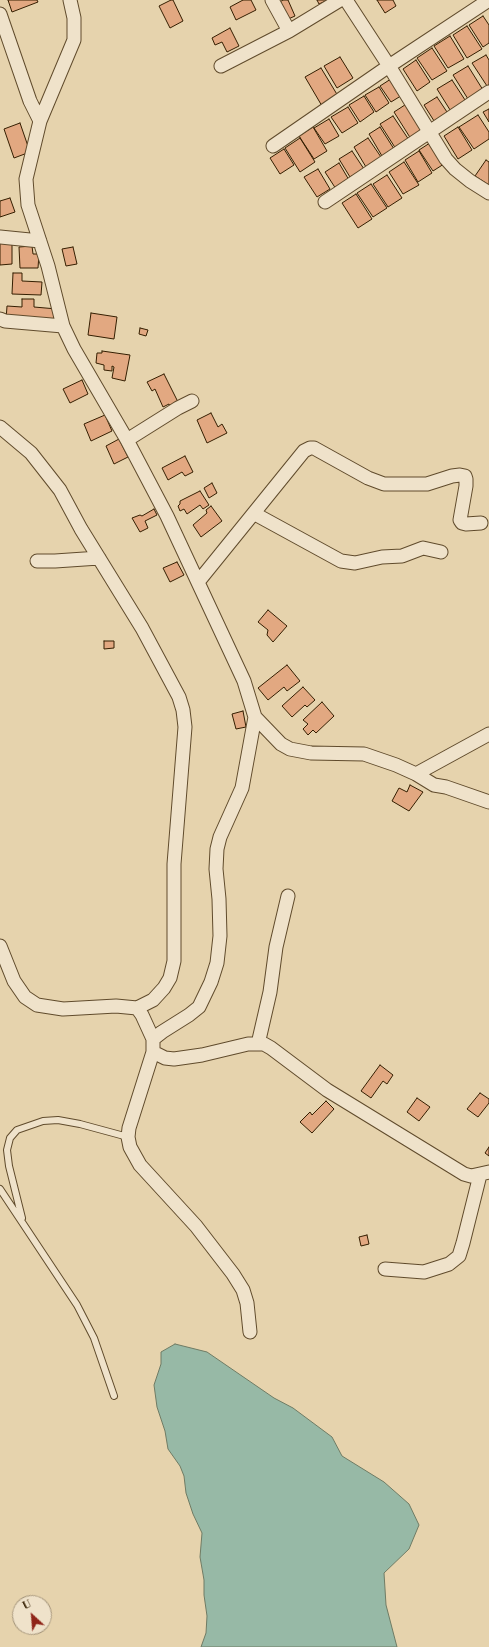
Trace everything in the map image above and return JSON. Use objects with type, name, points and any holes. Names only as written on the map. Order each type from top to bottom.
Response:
[{"type":"street","points":[[70,0],[74,18],[74,40],[40,120],[26,179],[28,205],[48,266],[63,326],[74,349],[127,440],[167,516],[244,681],[255,717],[281,744],[290,749],[311,753],[364,754],[416,774],[434,785],[446,787],[489,802]]},
{"type":"street","points":[[272,0],[289,31]]},
{"type":"street","points":[[221,66],[289,31],[340,0]]},
{"type":"street","points":[[346,0],[389,66],[446,159],[455,169],[470,181],[489,193]]},
{"type":"street","points":[[273,146],[389,66],[489,0]]},
{"type":"street","points":[[0,14],[30,101],[40,120]]},
{"type":"street","points":[[325,202],[489,92]]},
{"type":"street","points":[[0,237],[40,241]]},
{"type":"street","points":[[0,319],[5,321],[63,326]]},
{"type":"street","points":[[127,440],[178,408],[192,401]]},
{"type":"street","points":[[0,427],[31,453],[60,490],[81,529],[142,628],[179,697],[185,727],[174,864],[174,961],[170,978],[164,988],[153,1000],[137,1008],[116,1006],[63,1009],[37,1005],[25,997],[14,981],[0,946]]},
{"type":"street","points":[[198,582],[255,514],[304,452],[310,448],[314,448],[368,478],[384,484],[428,484],[452,476],[465,476],[466,486],[460,520],[462,523],[466,524],[481,523]]},
{"type":"street","points":[[255,514],[341,561],[355,563],[382,557],[402,556],[423,548],[441,552]]},
{"type":"street","points":[[37,561],[55,562],[99,558]]},
{"type":"street","points":[[250,1332],[247,1303],[243,1290],[233,1274],[196,1226],[140,1165],[132,1151],[128,1137],[153,1045],[162,1032],[189,1016],[199,1007],[211,982],[217,962],[220,936],[219,899],[216,869],[217,849],[220,837],[242,788],[255,717]]},
{"type":"street","points":[[416,774],[489,734]]},
{"type":"street","points":[[258,1044],[270,992],[276,947],[288,896]]},
{"type":"street","points":[[137,1008],[142,1015],[153,1045],[164,1058],[174,1059],[202,1055],[248,1044],[264,1044],[327,1090],[464,1174],[471,1176],[484,1173],[464,1243],[458,1256],[449,1264],[424,1272],[385,1269]]},
{"type":"lane","points":[[24,1223],[11,1173],[7,1150],[10,1138],[17,1130],[43,1121],[58,1120],[80,1124],[128,1137]]},
{"type":"lane","points":[[0,1189],[77,1305],[94,1338],[114,1396]]},
{"type":"shaded area","points":[[175,1344],[207,1352],[274,1398],[293,1408],[332,1437],[342,1456],[384,1482],[409,1504],[419,1525],[409,1549],[384,1573],[386,1605],[397,1647],[201,1647],[206,1633],[207,1616],[204,1595],[204,1580],[200,1557],[202,1533],[193,1514],[186,1493],[184,1476],[180,1466],[168,1449],[165,1431],[157,1407],[154,1385],[161,1364],[161,1352]]},
{"type":"building","points":[[8,0],[37,0],[38,2],[12,12]]},
{"type":"building","points":[[173,0],[183,21],[170,28],[159,6]]},
{"type":"building","points":[[243,0],[251,0],[256,10],[236,20],[230,7]]},
{"type":"building","points":[[283,0],[288,0],[295,16],[286,20],[278,3]]},
{"type":"building","points":[[317,0],[328,0],[319,4]]},
{"type":"building","points":[[377,0],[393,0],[396,6],[385,13]]},
{"type":"building","points":[[483,16],[489,25],[489,43],[483,47],[469,25]]},
{"type":"building","points":[[467,26],[482,49],[467,58],[453,35]]},
{"type":"building","points":[[230,28],[239,46],[227,52],[222,42],[215,45],[212,38]]},
{"type":"building","points":[[450,36],[464,59],[448,68],[434,46]]},
{"type":"building","points":[[432,48],[447,71],[432,80],[417,58]]},
{"type":"building","points":[[486,55],[489,60],[489,85],[487,86],[472,63]]},
{"type":"building","points":[[340,57],[353,78],[337,88],[324,66]]},
{"type":"building","points":[[416,60],[430,82],[417,91],[403,69]]},
{"type":"building","points":[[468,66],[483,90],[468,99],[453,75]]},
{"type":"building","points":[[321,68],[338,96],[322,106],[305,77]]},
{"type":"building","points":[[394,77],[404,94],[391,102],[380,86]]},
{"type":"building","points":[[452,80],[467,103],[452,113],[437,89]]},
{"type":"building","points":[[379,87],[389,103],[376,112],[365,95]]},
{"type":"building","points":[[364,96],[374,112],[360,122],[349,105]]},
{"type":"building","points":[[437,97],[449,115],[436,124],[424,105]]},
{"type":"building","points":[[408,103],[425,130],[411,139],[394,112]]},
{"type":"building","points":[[348,107],[358,123],[342,133],[331,117]]},
{"type":"building","points":[[489,109],[489,122],[483,112]]},
{"type":"building","points":[[478,115],[489,132],[489,139],[474,149],[459,127]]},
{"type":"building","points":[[393,116],[409,140],[396,149],[380,124]]},
{"type":"building","points":[[329,119],[339,136],[325,144],[314,128]]},
{"type":"building","points":[[20,123],[30,152],[14,158],[4,129]]},
{"type":"building","points":[[313,127],[327,151],[314,159],[299,136]]},
{"type":"building","points":[[380,127],[394,149],[382,156],[369,134]]},
{"type":"building","points":[[458,127],[472,150],[458,159],[444,136]]},
{"type":"building","points":[[300,138],[315,162],[300,172],[285,148]]},
{"type":"building","points":[[368,138],[381,157],[366,167],[354,147]]},
{"type":"building","points":[[433,141],[447,162],[433,171],[419,150]]},
{"type":"building","points":[[284,149],[294,165],[280,174],[270,158]]},
{"type":"building","points":[[352,151],[364,169],[350,177],[339,159]]},
{"type":"building","points":[[419,151],[432,173],[418,182],[405,160]]},
{"type":"building","points":[[486,160],[489,162],[489,185],[475,176]]},
{"type":"building","points":[[404,162],[419,185],[403,194],[389,172]]},
{"type":"building","points":[[339,163],[349,180],[336,189],[325,172]]},
{"type":"building","points":[[318,169],[330,189],[317,197],[304,177]]},
{"type":"building","points":[[387,175],[402,198],[388,207],[373,184]]},
{"type":"building","points":[[371,184],[387,208],[373,217],[357,193]]},
{"type":"building","points":[[356,194],[372,219],[358,228],[342,203]]},
{"type":"building","points":[[10,198],[15,212],[0,217],[0,201]]},
{"type":"building","points":[[0,243],[12,243],[12,264],[0,265]]},
{"type":"building","points":[[32,246],[33,254],[39,254],[38,268],[20,268],[19,247]]},
{"type":"building","points":[[73,247],[77,264],[66,266],[62,249]]},
{"type":"building","points":[[13,273],[22,273],[22,281],[42,282],[41,295],[12,294]]},
{"type":"building","points":[[22,299],[34,299],[34,307],[57,309],[56,323],[6,320],[7,306],[22,307]]},
{"type":"building","points":[[91,313],[117,317],[114,339],[88,335]]},
{"type":"building","points":[[140,328],[148,330],[146,336],[139,334]]},
{"type":"building","points":[[102,351],[130,355],[125,381],[112,378],[114,367],[112,366],[112,371],[104,370],[104,365],[96,363],[97,353],[102,353]]},
{"type":"building","points":[[164,374],[178,402],[170,406],[169,404],[163,407],[155,389],[152,391],[147,382]]},
{"type":"building","points":[[82,380],[88,394],[70,403],[63,389]]},
{"type":"building","points":[[211,413],[218,427],[222,424],[227,433],[207,443],[197,420]]},
{"type":"building","points":[[105,415],[112,431],[91,441],[84,424]]},
{"type":"building","points":[[119,439],[128,457],[114,464],[106,446]]},
{"type":"building","points":[[185,456],[193,472],[185,476],[182,472],[168,480],[162,468]]},
{"type":"building","points":[[212,483],[217,493],[209,498],[204,488]]},
{"type":"building","points":[[200,491],[209,505],[203,509],[200,505],[187,514],[184,509],[180,511],[178,506],[180,501]]},
{"type":"building","points":[[211,506],[222,521],[201,537],[193,525],[207,513],[206,510]]},
{"type":"building","points":[[154,509],[157,515],[145,521],[148,528],[140,532],[132,518],[140,515],[142,516]]},
{"type":"building","points":[[177,562],[184,575],[170,582],[163,568]]},
{"type":"building","points":[[268,610],[287,626],[273,642],[267,635],[268,630],[258,622]]},
{"type":"building","points":[[104,641],[114,641],[114,648],[104,649]]},
{"type":"building","points":[[287,665],[300,681],[287,691],[284,687],[268,700],[258,688]]},
{"type":"building","points":[[303,687],[315,700],[307,707],[305,705],[292,717],[282,706]]},
{"type":"building","points":[[322,702],[334,716],[316,733],[313,730],[308,735],[303,729],[308,724],[303,720]]},
{"type":"building","points":[[243,711],[246,727],[236,729],[232,714]]},
{"type":"building","points":[[410,785],[423,792],[409,811],[392,801],[399,788],[407,792]]},
{"type":"building","points":[[380,1065],[393,1075],[387,1084],[383,1081],[371,1098],[361,1091]]},
{"type":"building","points":[[480,1093],[489,1099],[489,1103],[478,1117],[467,1109]]},
{"type":"building","points":[[417,1098],[430,1107],[419,1121],[407,1112]]},
{"type":"building","points":[[326,1101],[334,1109],[312,1133],[300,1122],[310,1112],[312,1115]]},
{"type":"building","points":[[489,1147],[489,1156],[485,1153]]},
{"type":"building","points":[[367,1235],[369,1244],[361,1246],[359,1237]]}]
